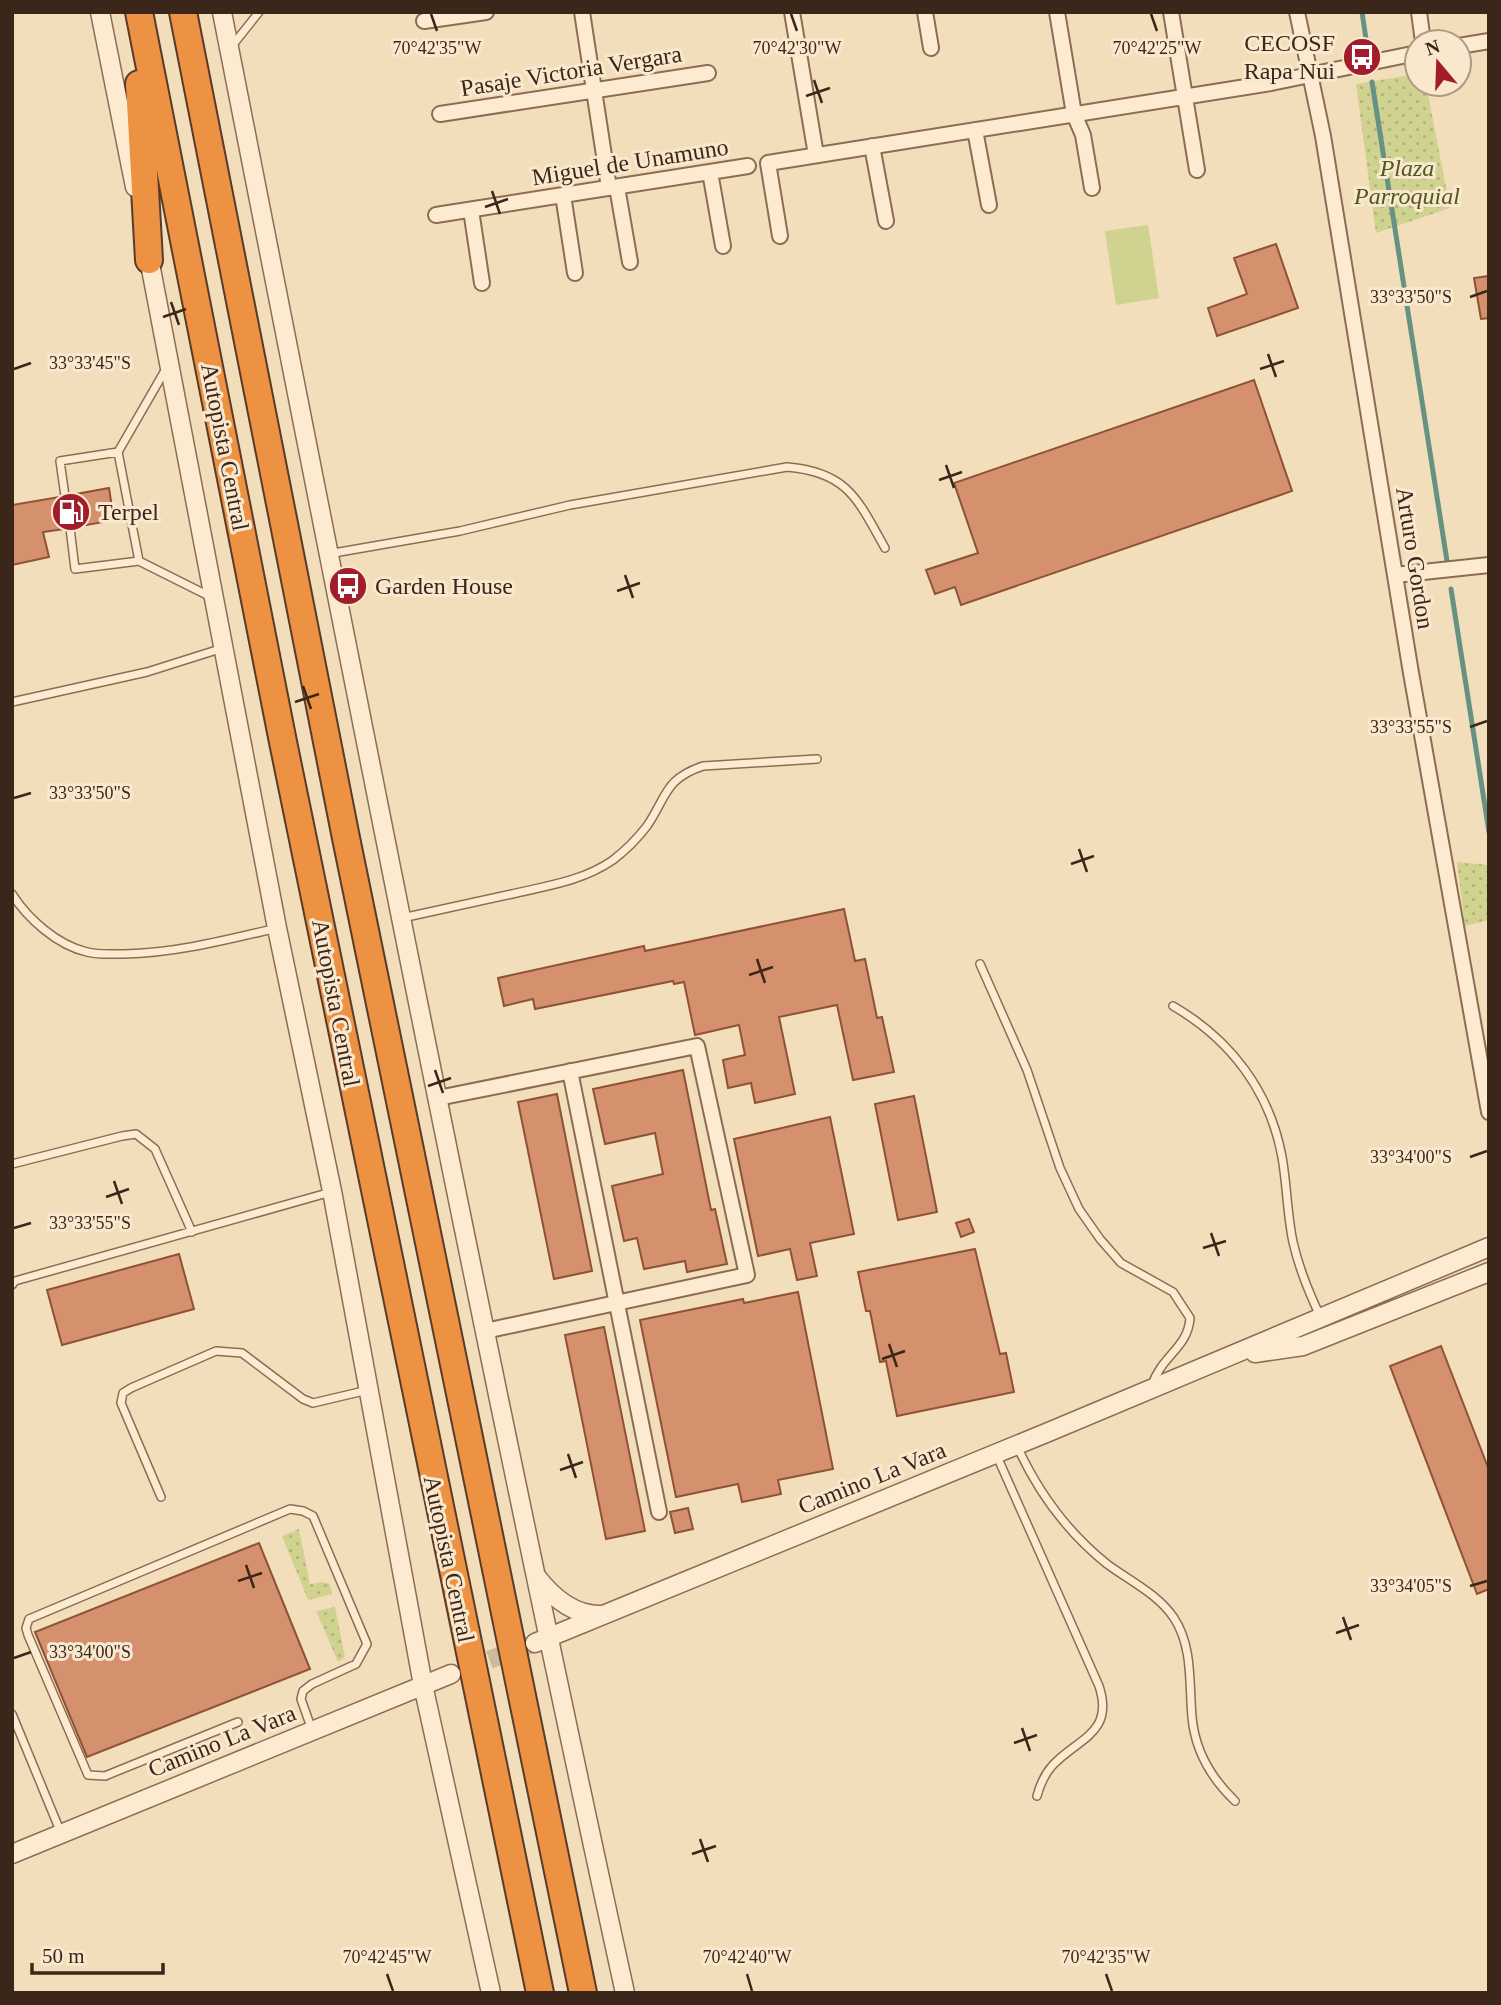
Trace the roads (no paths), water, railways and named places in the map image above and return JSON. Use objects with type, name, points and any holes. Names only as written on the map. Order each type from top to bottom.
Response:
[{"type":"highway","name":"Autopista Central","points":[[183,12],[352,865],[583,1993]]},
{"type":"highway","points":[[139,16],[139,91],[149,260]]},
{"type":"highway","name":"Autopista Central","points":[[139,16],[283,742],[540,1993]]},
{"type":"street","points":[[100,12],[277,928],[331,1191],[423,1685],[491,1993]]},
{"type":"street","points":[[424,21],[485,12]]},
{"type":"street","points":[[582,12],[613,188],[631,262]]},
{"type":"street","points":[[792,12],[816,155]]},
{"type":"street","points":[[925,12],[931,48]]},
{"type":"street","points":[[1057,12],[1074,114],[1083,135],[1092,188]]},
{"type":"street","points":[[1171,12],[1197,170]]},
{"type":"street","name":"Arturo Gordon","points":[[1297,12],[1323,136],[1395,575],[1489,1112]]},
{"type":"street","points":[[225,14],[327,554],[534,1574],[541,1641],[625,1993]]},
{"type":"street","points":[[780,236],[768,163],[1271,83],[1403,56]]},
{"type":"street","name":"Pasaje Victoria Vergara","points":[[440,114],[708,73]]},
{"type":"street","points":[[975,130],[989,205]]},
{"type":"street","points":[[872,146],[886,221]]},
{"type":"street","name":"Miguel de Unamuno","points":[[436,215],[748,166]]},
{"type":"street","points":[[710,172],[723,246]]},
{"type":"street","points":[[563,195],[575,273]]},
{"type":"street","points":[[471,210],[482,283]]},
{"type":"street","points":[[1395,575],[1489,565]]},
{"type":"street","points":[[438,1098],[697,1046],[747,1275],[485,1331]]},
{"type":"street","points":[[570,1071],[659,1512]]},
{"type":"street","name":"Camino La Vara","points":[[541,1641],[1151,1390],[1489,1247]]},
{"type":"street","name":"Camino La Vara","points":[[1228,1357],[1303,1346],[1489,1272]]},
{"type":"street","points":[[534,1574],[553,1595],[570,1608],[588,1614],[606,1615]]},
{"type":"street","name":"Camino La Vara","points":[[12,1854],[451,1674]]},
{"type":"lane","points":[[230,49],[259,12]]},
{"type":"lane","points":[[139,561],[118,452],[169,364]]},
{"type":"lane","points":[[65,496],[60,460],[118,452]]},
{"type":"lane","points":[[327,554],[460,531],[570,505],[787,467],[817,472],[845,487],[857,498],[885,548]]},
{"type":"lane","points":[[70,528],[75,569],[139,561],[214,598]]},
{"type":"lane","points":[[12,702],[147,671],[223,648]]},
{"type":"lane","points":[[401,918],[557,884],[594,872],[631,844],[647,825],[669,788],[693,769],[704,766],[817,759]]},
{"type":"lane","points":[[12,894],[40,926],[71,946],[88,953],[172,951],[277,928]]},
{"type":"lane","points":[[980,964],[1027,1070],[1060,1168],[1079,1209],[1121,1263],[1173,1292],[1190,1318],[1187,1336],[1165,1360],[1151,1390]]},
{"type":"lane","points":[[1173,1006],[1219,1039],[1244,1067],[1263,1098],[1277,1135],[1294,1244],[1310,1294],[1321,1318]]},
{"type":"lane","points":[[12,1164],[136,1134],[155,1149],[192,1232]]},
{"type":"lane","points":[[12,1285],[15,1280],[51,1269],[192,1232],[331,1191]]},
{"type":"lane","points":[[161,1497],[121,1403],[123,1393],[131,1388],[216,1351],[231,1351],[242,1353],[295,1393],[313,1403],[368,1390]]},
{"type":"lane","points":[[1017,1445],[1039,1488],[1068,1527],[1098,1557],[1158,1600],[1180,1628],[1187,1653],[1192,1717],[1199,1748],[1214,1777],[1235,1801]]},
{"type":"lane","points":[[996,1454],[1099,1686],[1103,1702],[1096,1727],[1082,1744],[1052,1766],[1045,1775],[1037,1796]]},
{"type":"lane","points":[[238,1723],[105,1776],[88,1775],[28,1634],[26,1628],[29,1619],[290,1509],[303,1511],[313,1516],[367,1644],[356,1664],[312,1684],[303,1691],[301,1699],[313,1730]]},
{"type":"lane","points":[[12,1714],[61,1834]]},
{"type":"waterway","points":[[1362,12],[1368,53]]},
{"type":"waterway","points":[[1372,82],[1447,561]]},
{"type":"waterway","points":[[1451,589],[1489,832]]},
{"type":"tunnel","points":[[464,1669],[535,1643]]},
{"type":"place","name":"CECOSF Rapa Nui","points":[[1362,57]]},
{"type":"place","name":"Terpel","points":[[71,512]]},
{"type":"place","name":"Garden House","points":[[348,586]]},
{"type":"park label","name":"Plaza Parroquial","points":[[1407,182]]}]
